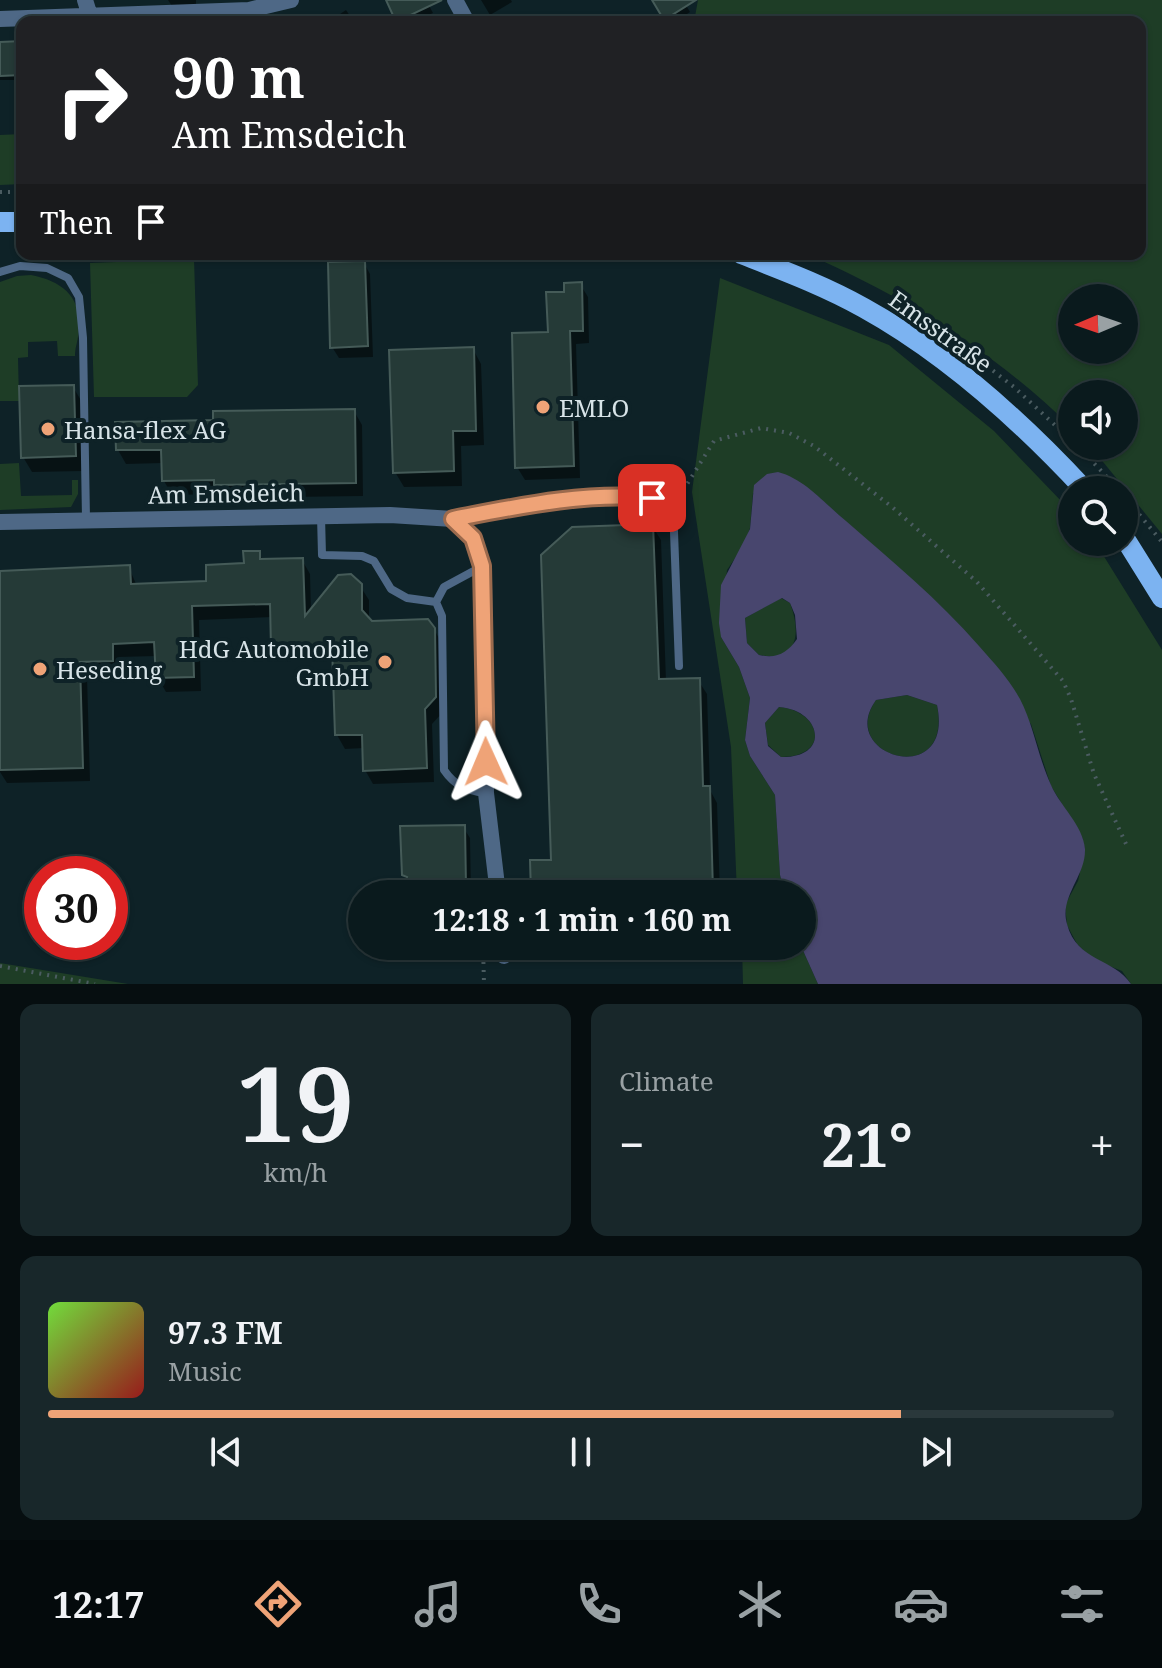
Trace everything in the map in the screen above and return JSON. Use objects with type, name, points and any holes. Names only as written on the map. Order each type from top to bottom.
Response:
[{"type":"main road","name":"Emsstraße","points":[[756,260],[848,300],[904,332],[1000,407],[1072,476]]},
{"type":"main road","points":[[1136,556],[1162,598]]},
{"type":"street","points":[[24,16],[88,8],[249,10],[291,0]]},
{"type":"street","name":"Am Emsdeich","points":[[0,522],[390,515],[453,519]]},
{"type":"street","points":[[453,519],[473,538],[482,566],[486,793],[496,880]]},
{"type":"lane","points":[[0,272],[20,266],[47,268],[68,278],[79,297],[86,519]]},
{"type":"lane","name":"Am Emsdeich","points":[[453,519],[565,498],[626,496],[652,498],[673,505]]},
{"type":"lane","points":[[673,505],[679,666]]},
{"type":"lane","points":[[321,516],[322,555],[362,556],[374,561],[391,589],[407,598],[436,602]]},
{"type":"lane","points":[[436,602],[444,587],[482,566]]},
{"type":"lane","points":[[436,602],[442,616],[444,770],[452,781],[468,791],[486,793]]},
{"type":"path","points":[[673,505],[714,441],[725,436],[761,428],[789,433],[814,446],[892,507],[977,582],[1063,681],[1094,774],[1126,844]]},
{"type":"path","points":[[1091,460],[1106,476]]},
{"type":"path","points":[[1138,513],[1162,542]]},
{"type":"path","points":[[483,960],[484,984]]},
{"type":"path","points":[[0,966],[95,984]]},
{"type":"green space","points":[[698,0],[1162,0],[1162,534],[1138,505],[1138,476],[1115,476],[1101,460],[1138,460],[1138,380],[1058,380],[1058,415],[980,351],[879,289],[820,260],[1146,260],[1146,16],[695,16]]},
{"type":"green space","points":[[16,134],[16,184],[0,185],[0,135]]},
{"type":"green space","points":[[194,260],[198,385],[187,397],[94,397],[90,263]]},
{"type":"green space","points":[[31,275],[54,282],[75,303],[79,324],[75,356],[58,356],[57,341],[28,342],[28,357],[18,358],[19,401],[0,401],[0,282]]},
{"type":"green space","points":[[720,278],[889,345],[994,431],[1058,498],[1058,556],[1104,556],[1162,650],[1162,984],[1131,984],[1122,971],[1094,960],[1077,944],[1067,925],[1065,905],[1078,881],[1085,850],[1082,837],[1051,786],[1031,724],[843,519],[814,493],[753,493],[750,528],[744,545],[727,570],[721,637],[739,667],[750,698],[745,740],[750,756],[775,795],[781,880],[736,880],[731,747],[692,492]]},
{"type":"green space","points":[[19,463],[21,496],[72,495],[72,480],[78,480],[78,494],[71,507],[0,510],[0,464]]},
{"type":"green space","points":[[781,598],[790,603],[796,634],[794,643],[782,654],[759,655],[747,643],[745,618]]},
{"type":"green space","points":[[907,695],[937,705],[938,732],[929,748],[915,756],[898,756],[882,749],[871,737],[868,720],[876,700]]},
{"type":"green space","points":[[779,707],[804,716],[812,725],[814,742],[808,750],[781,757],[768,745],[765,723]]},
{"type":"green space","points":[[742,960],[807,960],[818,984],[743,984]]},
{"type":"green space","points":[[0,963],[128,984],[0,984]]},
{"type":"shaded area","points":[[778,472],[797,480],[814,493],[948,612],[1011,685],[1025,709],[1051,785],[1083,840],[1084,859],[1069,896],[1067,924],[1079,946],[1115,969],[1131,984],[818,984],[807,960],[816,960],[816,880],[781,880],[775,795],[750,756],[745,740],[750,698],[739,667],[721,637],[719,623],[721,585],[750,529],[754,485],[767,474]],"holes":[[[782,598],[790,603],[795,615],[797,639],[781,654],[759,655],[747,643],[745,618]],[[907,695],[937,705],[938,732],[929,748],[915,756],[898,756],[882,749],[871,737],[868,720],[876,700]],[[779,707],[793,710],[812,724],[814,742],[808,750],[781,757],[768,746],[765,723]]]},
{"type":"building","points":[[386,0],[442,0],[409,16],[393,16]]},
{"type":"building","points":[[652,0],[696,0],[670,16],[662,16]]},
{"type":"building","points":[[16,41],[16,75],[0,76],[0,42]]},
{"type":"building","points":[[365,261],[368,346],[330,348],[328,262]]},
{"type":"building","name":"EMLO","points":[[582,282],[583,331],[570,331],[574,466],[515,468],[512,333],[548,332],[546,292],[564,292],[564,283]]},
{"type":"building","points":[[474,347],[476,431],[453,431],[454,471],[393,473],[389,350]]},
{"type":"building","name":"Hansa-flex AG","points":[[74,385],[76,456],[21,458],[19,386]]},
{"type":"building","points":[[355,409],[356,483],[214,485],[214,480],[162,481],[161,450],[116,450],[115,422],[213,420],[213,411]]},
{"type":"building","points":[[653,524],[659,679],[700,678],[703,786],[710,786],[713,880],[531,880],[530,860],[551,860],[541,555],[572,527]]},
{"type":"building","points":[[243,551],[260,551],[260,559],[303,558],[305,616],[338,575],[351,574],[362,584],[362,610],[372,621],[428,619],[435,628],[436,697],[425,709],[427,768],[363,771],[362,735],[335,735],[332,646],[271,648],[270,604],[192,606],[194,677],[156,678],[154,642],[113,644],[113,661],[80,662],[83,768],[0,770],[0,571],[130,565],[131,584],[206,581],[206,565],[244,563]]},
{"type":"building","points":[[465,825],[466,880],[406,880],[407,877],[402,875],[400,826]]},
{"type":"place","name":"EMLO","points":[[543,407]]},
{"type":"place","name":"Hansa-flex AG","points":[[48,429]]},
{"type":"place","name":"HdG Automobile GmbH","points":[[385,662]]},
{"type":"place","name":"Heseding","points":[[40,669]]},
{"type":"route","points":[[486,762],[484,580],[473,538],[453,519],[565,498],[652,498]]}]
